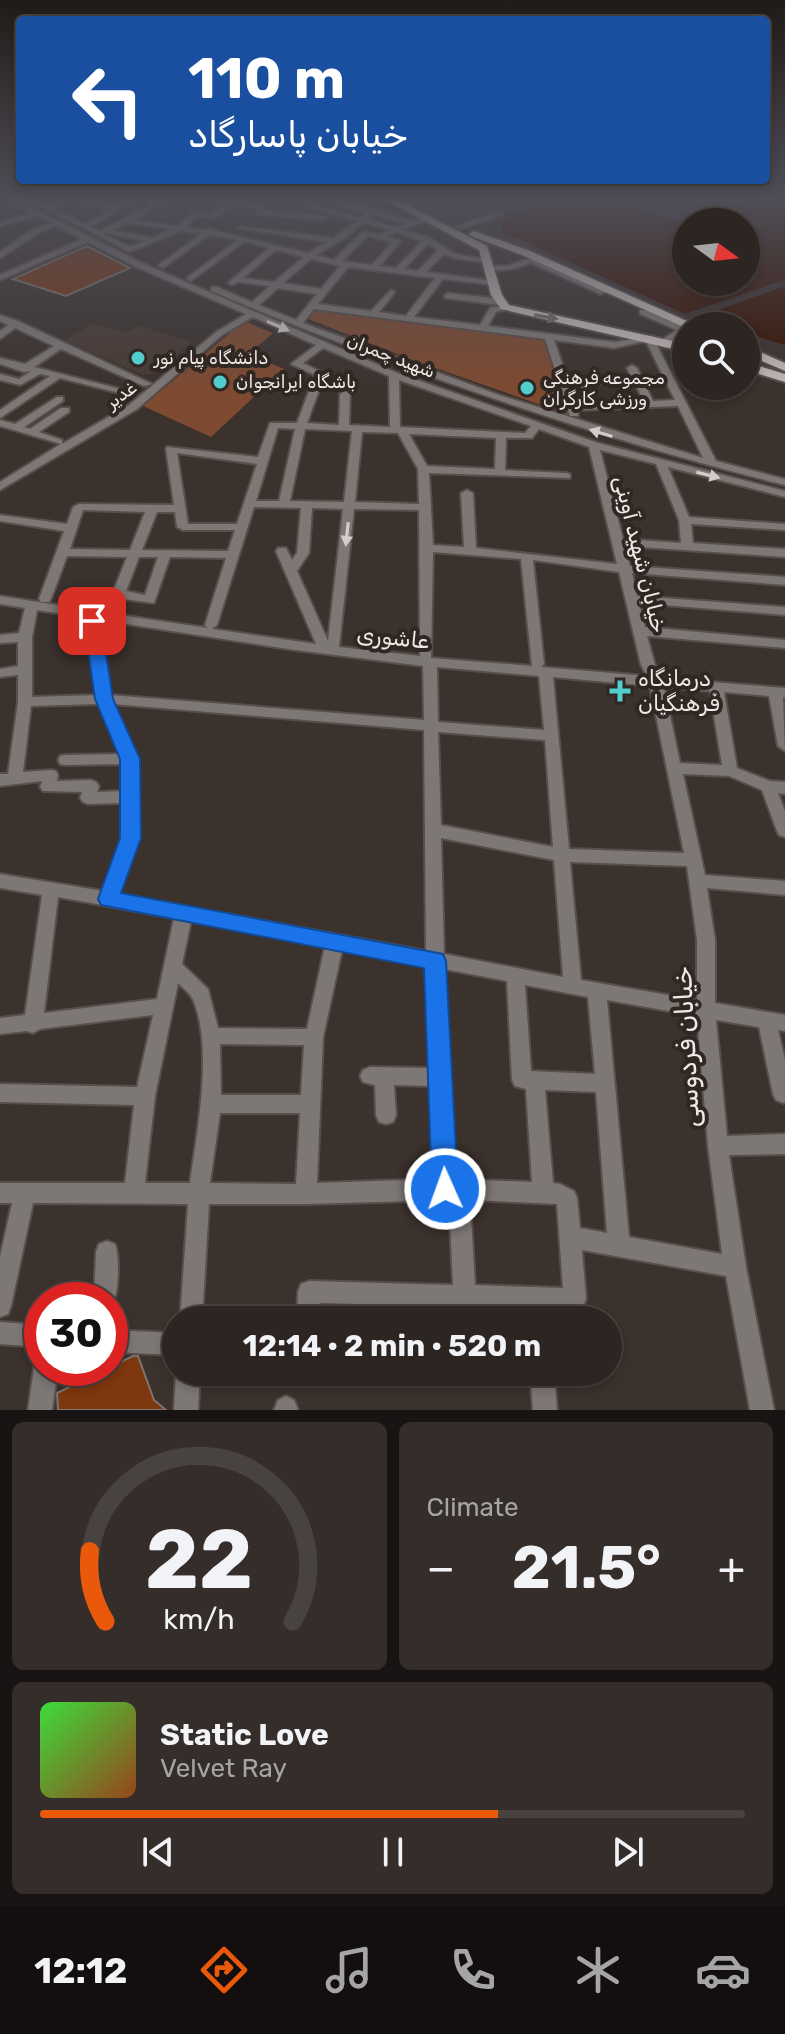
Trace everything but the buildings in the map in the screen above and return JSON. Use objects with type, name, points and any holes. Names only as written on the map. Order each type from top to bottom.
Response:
[{"type":"main road","points":[[489,263],[502,304],[672,344]]},
{"type":"main road","points":[[547,263],[672,317]]},
{"type":"main road","points":[[760,356],[785,367]]},
{"type":"main road","points":[[760,370],[785,378]]},
{"type":"street","points":[[5,263],[27,266]]},
{"type":"street","points":[[0,278],[34,263]]},
{"type":"street","name":"شهید چمران","points":[[134,263],[238,310],[253,310],[298,323],[452,384],[577,426],[785,482]]},
{"type":"street","points":[[139,265],[146,263]]},
{"type":"street","name":"شهید چمران","points":[[156,263],[222,292],[321,345],[394,375],[594,445],[785,494]]},
{"type":"street","points":[[163,266],[167,263]]},
{"type":"street","points":[[191,279],[212,263]]},
{"type":"street","points":[[222,292],[256,263]]},
{"type":"street","name":"غدیر","points":[[0,474],[111,412],[232,321],[253,310],[301,263]]},
{"type":"street","points":[[298,323],[345,263],[419,277],[494,283]]},
{"type":"street","points":[[373,269],[378,263]]},
{"type":"street","points":[[397,272],[406,263]]},
{"type":"street","points":[[402,283],[419,277],[432,263]]},
{"type":"street","points":[[492,263],[508,268],[523,263]]},
{"type":"street","points":[[537,263],[603,292]]},
{"type":"street","points":[[408,319],[416,304],[429,294],[440,277]]},
{"type":"street","points":[[237,279],[323,292]]},
{"type":"street","points":[[373,314],[391,292]]},
{"type":"street","points":[[412,292],[429,294]]},
{"type":"street","points":[[448,296],[502,304]]},
{"type":"street","points":[[482,329],[493,310],[502,304]]},
{"type":"street","points":[[312,306],[614,345],[649,338],[712,464]]},
{"type":"street","name":"غدیر","points":[[0,487],[15,475],[98,430],[137,404],[232,321],[238,310]]},
{"type":"street","points":[[423,321],[430,310]]},
{"type":"street","points":[[446,324],[454,311]]},
{"type":"street","points":[[643,312],[684,330],[665,342]]},
{"type":"street","points":[[0,318],[147,384]]},
{"type":"street","points":[[0,336],[15,323]]},
{"type":"street","points":[[549,338],[577,426]]},
{"type":"street","points":[[24,369],[61,345]]},
{"type":"street","points":[[284,505],[301,426],[320,374],[296,364],[321,345]]},
{"type":"street","points":[[0,361],[135,394]]},
{"type":"street","points":[[632,368],[650,404]]},
{"type":"street","points":[[2,379],[20,382],[36,372]]},
{"type":"street","points":[[394,375],[399,431],[423,469],[435,961],[441,1077],[464,1294]]},
{"type":"street","points":[[0,415],[57,376]]},
{"type":"street","points":[[564,384],[596,383]]},
{"type":"street","points":[[328,644],[350,505],[350,428],[345,394]]},
{"type":"street","points":[[16,428],[60,399]]},
{"type":"street","points":[[572,407],[682,403]]},
{"type":"street","points":[[31,433],[65,410]]},
{"type":"street","points":[[0,423],[58,442]]},
{"type":"street","points":[[211,625],[274,425],[528,436],[536,427]]},
{"type":"street","points":[[500,472],[501,435]]},
{"type":"street","name":"خیابان شهید آوینی","points":[[594,445],[654,678]]},
{"type":"street","points":[[241,527],[183,527],[171,449],[261,461]]},
{"type":"street","points":[[661,464],[685,520],[687,546]]},
{"type":"street","points":[[423,469],[566,476]]},
{"type":"street","points":[[467,493],[470,551]]},
{"type":"street","points":[[248,504],[425,507]]},
{"type":"street","points":[[291,570],[303,553],[307,505]]},
{"type":"street","points":[[130,797],[88,798],[91,786],[48,787],[51,775],[7,779],[25,702],[25,637],[79,507],[182,509]]},
{"type":"street","points":[[112,610],[152,509]]},
{"type":"street","points":[[0,518],[71,528]]},
{"type":"street","points":[[685,520],[785,527]]},
{"type":"street","points":[[618,542],[785,553]]},
{"type":"street","points":[[427,548],[527,556],[624,569],[785,581]]},
{"type":"street","points":[[282,551],[328,644]]},
{"type":"street","points":[[62,552],[232,555]]},
{"type":"street","points":[[119,594],[150,600],[165,553]]},
{"type":"street","points":[[527,556],[552,736],[573,987]]},
{"type":"street","name":"عاشوری","points":[[0,592],[93,615],[295,646],[782,690]]},
{"type":"street","points":[[632,599],[785,611]]},
{"type":"street","name":"عاشوری","points":[[0,600],[112,610],[428,658]]},
{"type":"street","points":[[93,615],[104,699],[130,759],[131,838],[108,899]]},
{"type":"street","points":[[640,631],[785,644]]},
{"type":"street","points":[[0,639],[25,637]]},
{"type":"street","points":[[0,673],[24,670]]},
{"type":"street","name":"عاشوری","points":[[654,678],[716,687],[782,690]]},
{"type":"street","name":"خیابان فردوسی","points":[[654,678],[698,881],[706,940],[706,1010],[718,1146],[735,1267],[762,1410]]},
{"type":"street","points":[[716,687],[730,771]]},
{"type":"street","points":[[782,690],[785,746]]},
{"type":"street","points":[[25,702],[104,699],[552,736]]},
{"type":"street","points":[[65,760],[130,759]]},
{"type":"street","points":[[675,768],[730,771],[768,786],[785,788]]},
{"type":"street","points":[[768,786],[785,831]]},
{"type":"street","points":[[433,830],[562,855],[693,860]]},
{"type":"street","points":[[0,881],[335,940],[597,992],[776,1022],[783,1094]]},
{"type":"street","points":[[698,881],[785,888]]},
{"type":"street","points":[[33,1025],[51,889]]},
{"type":"street","points":[[134,1191],[145,1096],[184,913]]},
{"type":"street","points":[[306,1194],[314,1037],[335,940]]},
{"type":"street","points":[[174,968],[202,995],[211,1036],[211,1104],[199,1192],[192,1306]]},
{"type":"street","points":[[516,977],[521,1078],[605,1083]]},
{"type":"street","points":[[597,992],[619,1247]]},
{"type":"street","points":[[0,1026],[33,1025],[165,1006]]},
{"type":"street","points":[[211,1036],[314,1037]]},
{"type":"street","points":[[386,1115],[377,1076],[441,1077]]},
{"type":"street","points":[[535,1081],[543,1193]]},
{"type":"street","points":[[0,1093],[145,1096]]},
{"type":"street","points":[[211,1104],[311,1104]]},
{"type":"street","points":[[718,1146],[785,1144]]},
{"type":"street","points":[[0,1193],[134,1191],[306,1194],[452,1189],[563,1195],[567,1198],[575,1299],[549,1306]]},
{"type":"street","points":[[0,1306],[25,1192]]},
{"type":"street","points":[[569,1237],[735,1267]]},
{"type":"street","points":[[106,1282],[107,1252]]},
{"type":"street","points":[[308,1306],[309,1292],[464,1294],[523,1306]]},
{"type":"street","points":[[0,1333],[24,1335]]},
{"type":"street","points":[[128,1342],[162,1343]]},
{"type":"street","points":[[40,1410],[43,1386]]},
{"type":"street","points":[[186,1410],[187,1386]]},
{"type":"street","points":[[543,1386],[545,1410]]},
{"type":"shaded area","points":[[571,263],[672,263],[672,296],[738,296],[691,312],[681,312]]},
{"type":"shaded area","points":[[760,263],[785,263],[785,280],[760,288]]},
{"type":"shaded area","points":[[785,286],[785,345],[760,337],[760,312],[712,312]]},
{"type":"shaded area","name":"مجموعه فرهنگی ورزشی کارگران","points":[[314,308],[545,339],[570,415],[415,361],[306,318]]},
{"type":"shaded area","name":"باشگاه ایرانجوان","points":[[244,321],[273,333],[249,354],[284,369],[211,437],[143,406]]},
{"type":"shaded area","name":"دانشگاه پیام نور","points":[[93,323],[126,333],[140,326],[192,342],[153,374],[143,375],[64,340]]},
{"type":"pier","points":[[785,280],[785,286],[760,295],[760,288]]},
{"type":"pier","points":[[738,296],[757,296],[712,312],[691,312]]},
{"type":"place","name":"دانشگاه پیام نور","points":[[138,358]]},
{"type":"place","name":"باشگاه ایرانجوان","points":[[220,382]]},
{"type":"place","name":"مجموعه فرهنگی ورزشی کارگران","points":[[527,388]]},
{"type":"place","name":"درمانگاه فرهنگیان","points":[[620,691]]},
{"type":"route","points":[[92,621],[104,699],[130,759],[131,838],[108,899],[435,961],[445,1189]]}]
